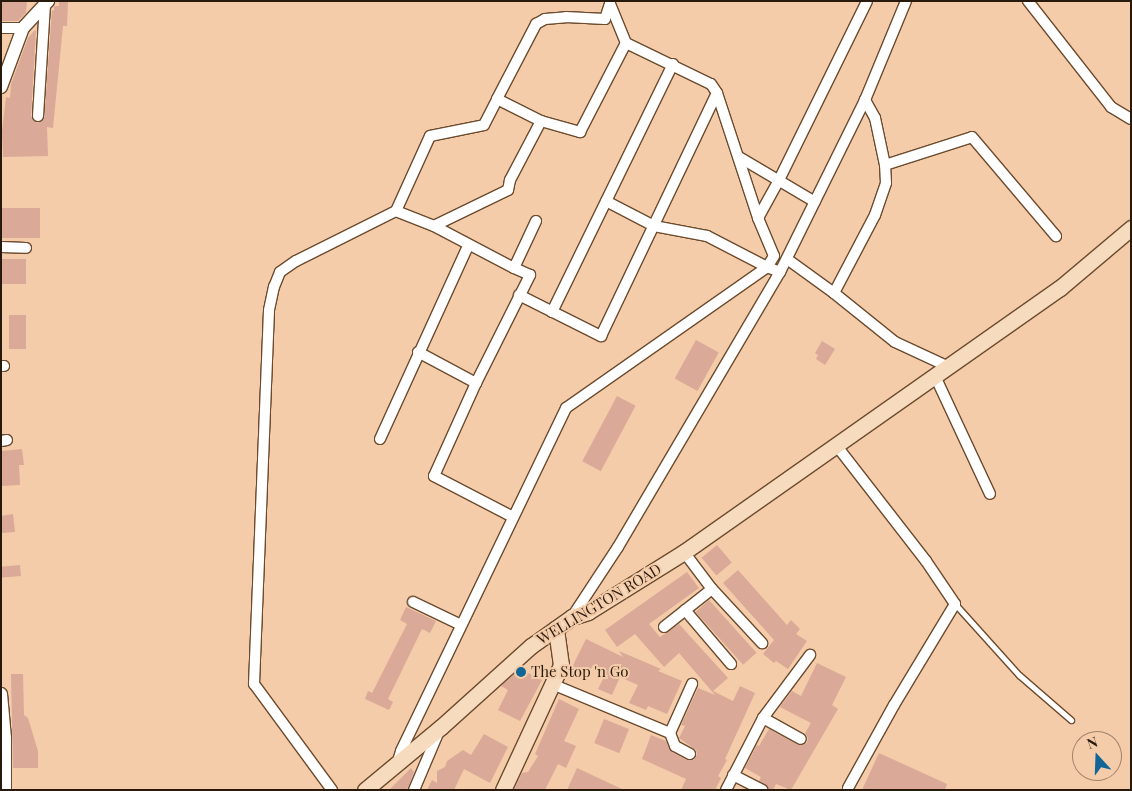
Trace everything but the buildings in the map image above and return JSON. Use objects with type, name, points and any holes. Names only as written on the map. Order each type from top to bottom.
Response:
[{"type":"main road","name":"WELLINGTON ROAD","points":[[364,790],[441,727],[531,646],[572,618],[588,612],[684,552],[1060,288],[1131,228]]},
{"type":"main road","points":[[503,790],[561,665],[556,628]]},
{"type":"street","points":[[758,218],[779,180],[867,1]]},
{"type":"street","points":[[572,618],[618,547],[780,272],[865,100],[906,1]]},
{"type":"street","points":[[1028,1],[1112,107],[1131,119]]},
{"type":"street","points":[[1,87],[23,28],[36,15],[44,2]]},
{"type":"street","points":[[38,116],[44,2]]},
{"type":"street","points":[[398,762],[401,751],[566,408],[767,266],[774,256],[758,218],[717,93],[711,84],[673,64],[626,43],[610,3]]},
{"type":"street","points":[[332,790],[254,684],[269,310],[280,272],[296,261],[396,211],[430,136],[484,125],[536,24],[545,19],[566,17],[605,19],[610,3]]},
{"type":"street","points":[[1,28],[23,28]]},
{"type":"street","points":[[497,99],[541,121],[580,132],[626,43]]},
{"type":"street","points":[[552,312],[673,64]]},
{"type":"street","points":[[519,295],[601,336],[717,93]]},
{"type":"street","points":[[834,293],[875,215],[886,183],[885,165],[875,118],[865,100]]},
{"type":"street","points":[[434,226],[508,190],[510,180],[541,121]]},
{"type":"street","points":[[885,165],[972,137],[1056,236]]},
{"type":"street","points":[[739,156],[815,202]]},
{"type":"street","points":[[606,201],[654,226],[707,236],[780,272]]},
{"type":"street","points":[[396,211],[434,226],[468,246],[530,275],[476,383],[434,476],[513,517]]},
{"type":"street","points":[[514,268],[536,220]]},
{"type":"street","points":[[380,439],[418,352],[468,246]]},
{"type":"street","points":[[1,247],[26,248]]},
{"type":"street","points":[[786,259],[834,293],[895,342],[949,367]]},
{"type":"street","points":[[418,352],[476,383]]},
{"type":"street","points":[[935,376],[990,494]]},
{"type":"street","points":[[836,445],[926,561],[955,604],[894,705],[848,788]]},
{"type":"street","points":[[684,552],[712,589],[762,643]]},
{"type":"street","points":[[664,627],[712,589]]},
{"type":"street","points":[[413,602],[461,625]]},
{"type":"street","points":[[685,610],[730,664]]},
{"type":"street","points":[[726,790],[763,718],[810,655]]},
{"type":"street","points":[[552,684],[670,733]]},
{"type":"street","points":[[690,754],[674,746],[670,733],[692,684]]},
{"type":"street","points":[[1,694],[5,790]]},
{"type":"street","points":[[763,718],[801,739]]},
{"type":"street","points":[[414,790],[441,727]]},
{"type":"street","points":[[734,775],[762,790]]},
{"type":"lane","points":[[955,604],[1019,675],[1071,720]]},
{"type":"place","name":"The Stop 'n Go","points":[[521,672]]}]
